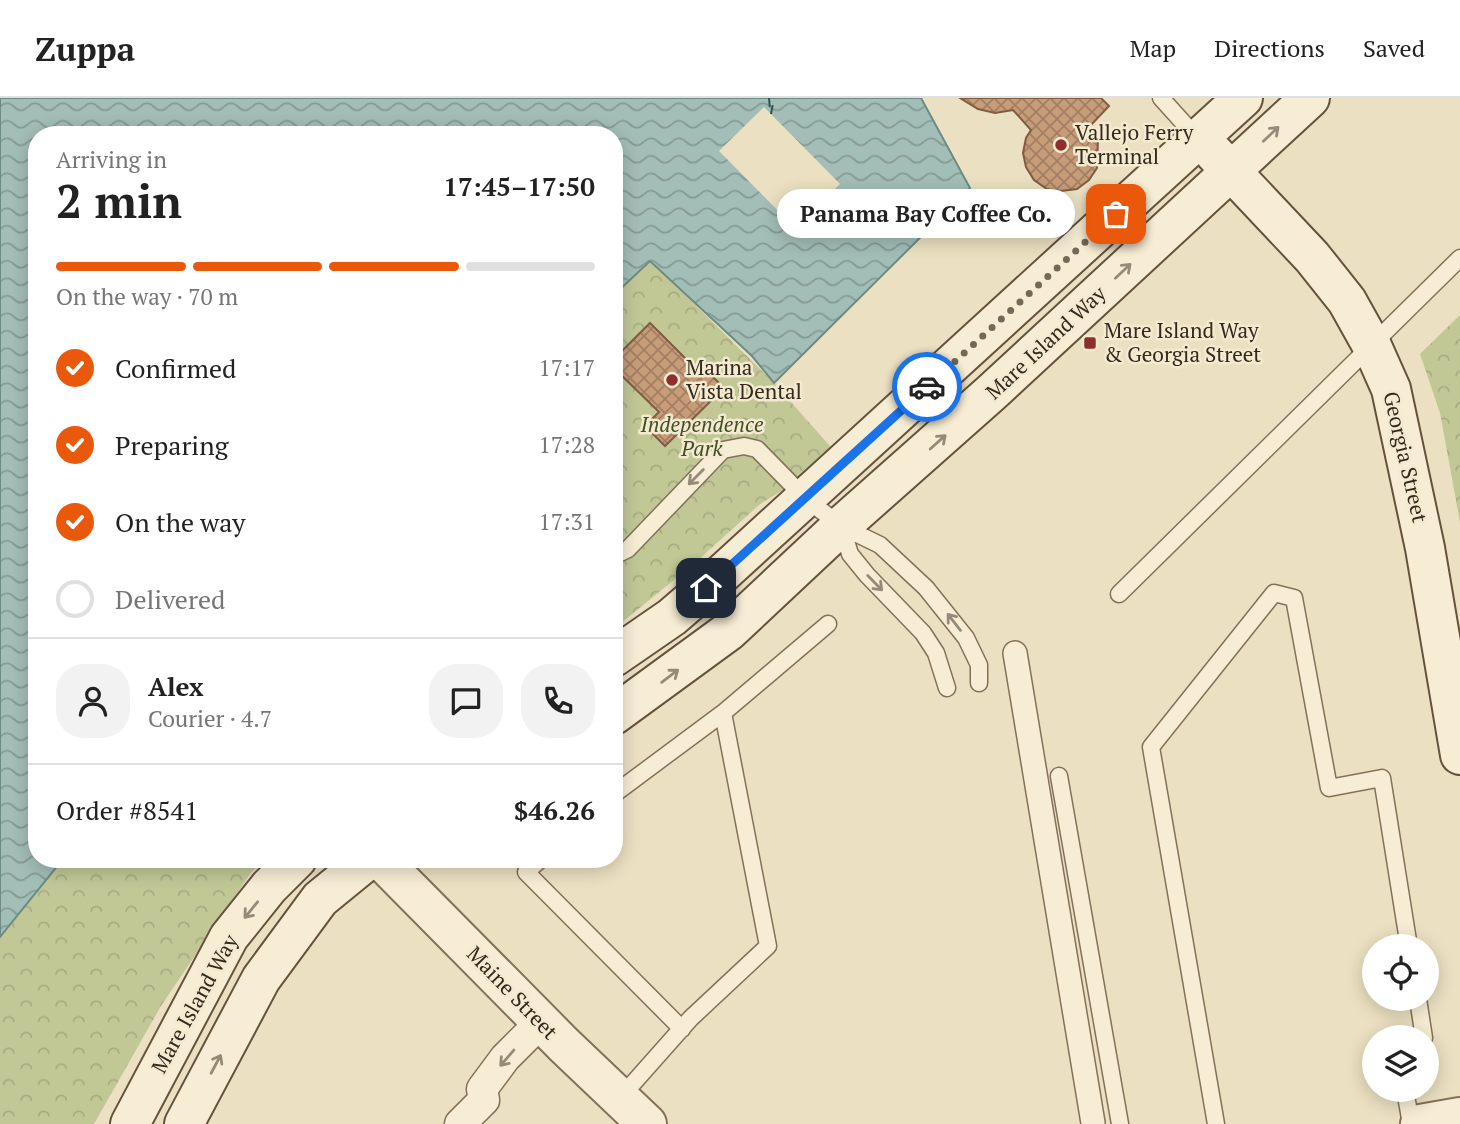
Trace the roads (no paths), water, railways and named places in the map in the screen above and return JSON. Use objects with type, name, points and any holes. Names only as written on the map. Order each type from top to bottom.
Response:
[{"type":"main road","points":[[623,651],[672,617],[1243,98]]},
{"type":"main road","name":"Mare Island Way","points":[[623,708],[729,631],[1310,98]]},
{"type":"main road","name":"Georgia Street","points":[[1198,139],[1233,170],[1312,257],[1347,301],[1371,344],[1391,389],[1425,548],[1460,755]]},
{"type":"main road","name":"Mare Island Way","points":[[130,1124],[229,937],[288,868]]},
{"type":"main road","points":[[184,1124],[261,979],[320,899],[358,868]]},
{"type":"main road","name":"Maine Street","points":[[389,868],[633,1111]]},
{"type":"main road","points":[[1420,1124],[1460,1117]]},
{"type":"street","points":[[1015,653],[1093,1123]]},
{"type":"street","points":[[460,1124],[484,1100],[482,1089],[505,1058],[542,1021]]},
{"type":"lane","points":[[1161,98],[1198,139]]},
{"type":"lane","points":[[1119,594],[1460,258]]},
{"type":"lane","points":[[623,552],[723,450],[733,447],[757,449],[805,498],[841,526],[880,545],[926,588],[966,638],[979,665],[979,683]]},
{"type":"lane","points":[[841,526],[850,554],[923,633],[936,653],[947,688]]},
{"type":"lane","points":[[1216,1124],[1151,747],[1274,593],[1294,598],[1329,788],[1382,778],[1407,934]]},
{"type":"lane","points":[[623,786],[723,713],[828,624]]},
{"type":"lane","points":[[633,1111],[682,1029],[768,946],[723,713]]},
{"type":"lane","points":[[1059,776],[1120,1124]]},
{"type":"lane","points":[[531,868],[526,872],[682,1029]]},
{"type":"lane","points":[[1407,1102],[1411,1124]]},
{"type":"water","points":[[0,98],[921,98],[970,188],[774,383],[752,356],[650,261],[623,286],[623,126],[28,126],[28,868],[56,868],[0,937]]},
{"type":"place","name":"Vallejo Ferry Terminal","points":[[1061,145]]},
{"type":"place","name":"Panama Bay Coffee Co.","points":[[1116,214]]},
{"type":"place","name":"Mare Island Way & Georgia Street","points":[[1090,343]]},
{"type":"place","name":"Marina Vista Dental","points":[[672,380]]},
{"type":"park label","name":"Independence Park","points":[[702,437]]}]
